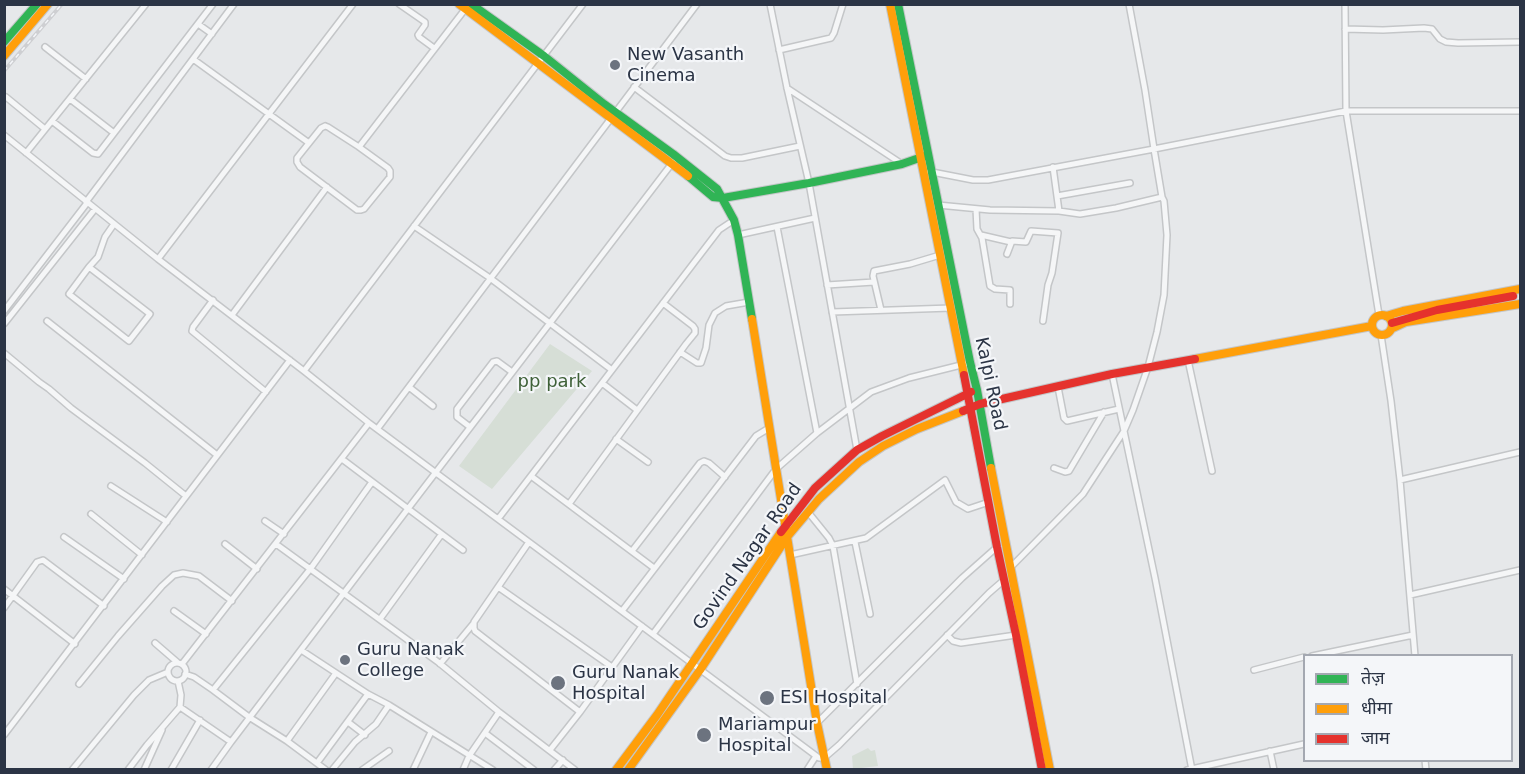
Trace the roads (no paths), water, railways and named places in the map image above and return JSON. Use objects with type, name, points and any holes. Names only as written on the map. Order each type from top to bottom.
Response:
[{"type":"main road","points":[[4,42],[37,4]]},
{"type":"main road","points":[[4,56],[48,4]]},
{"type":"main road","name":"Kalpi Road","points":[[890,4],[925,157]]},
{"type":"main road","name":"Kalpi Road","points":[[898,4],[940,255],[951,308],[980,404],[1050,770]]},
{"type":"main road","points":[[466,6],[544,56],[604,104],[614,115]]},
{"type":"main road","points":[[466,6],[538,64],[614,115],[675,160],[713,197],[723,198],[809,183],[902,164],[925,157]]},
{"type":"main road","name":"Kalpi Road","points":[[928,173],[938,205],[966,363],[968,393],[1042,770]]},
{"type":"main road","points":[[723,198],[734,220],[738,235],[817,723],[820,757],[826,770]]},
{"type":"main road","points":[[1521,289],[1403,311],[1374,319],[1372,326],[1375,332],[1381,335],[1387,334],[1392,326],[1416,316],[1521,295]]},
{"type":"main road","points":[[1392,326],[1521,304]]},
{"type":"main road","points":[[1383,316],[1392,326]]},
{"type":"main road","name":"Govind Nagar Road","points":[[628,770],[700,670],[787,537],[819,499],[859,462],[884,446],[917,429],[980,404],[1112,374],[1372,326]]},
{"type":"main road","name":"Govind Nagar Road","points":[[616,770],[657,715],[785,526],[815,488],[857,450],[882,435],[977,390]]},
{"type":"street","points":[[26,153],[146,4]]},
{"type":"street","points":[[52,121],[95,154],[99,152],[213,4]]},
{"type":"street","points":[[4,311],[234,4]]},
{"type":"street","points":[[158,259],[353,4]]},
{"type":"street","points":[[399,4],[424,22],[425,25],[418,36],[434,48]]},
{"type":"street","points":[[304,371],[583,4]]},
{"type":"street","points":[[378,428],[697,4]]},
{"type":"street","points":[[770,4],[809,183],[857,450]]},
{"type":"street","points":[[779,50],[831,38],[843,4]]},
{"type":"street","points":[[1010,568],[1083,494],[1124,431],[1148,367],[1160,317],[1166,281],[1167,235],[1164,201],[1129,4]]},
{"type":"street","points":[[1345,4],[1346,111],[1383,316]]},
{"type":"street","points":[[359,147],[466,6]]},
{"type":"street","points":[[198,24],[212,34]]},
{"type":"street","points":[[1345,28],[1383,30],[1424,28],[1432,29],[1440,39],[1446,42],[1521,42]]},
{"type":"street","points":[[45,46],[86,79]]},
{"type":"street","points":[[193,59],[309,143]]},
{"type":"street","points":[[634,87],[725,156],[742,158],[800,146]]},
{"type":"street","points":[[787,88],[902,164]]},
{"type":"street","points":[[6,97],[45,129]]},
{"type":"street","points":[[70,99],[114,133]]},
{"type":"street","points":[[928,173],[980,180],[994,179],[1346,111],[1521,111]]},
{"type":"street","points":[[326,126],[388,168],[390,177],[364,209],[357,210],[300,167],[297,158],[309,143],[321,128],[326,126]]},
{"type":"street","points":[[4,135],[158,259],[369,423],[820,757]]},
{"type":"street","points":[[211,770],[249,717],[675,160]]},
{"type":"street","points":[[1053,167],[1059,211]]},
{"type":"street","points":[[1057,196],[1130,183]]},
{"type":"street","points":[[232,315],[327,187]]},
{"type":"street","points":[[938,205],[1080,214],[1162,197]]},
{"type":"street","points":[[4,324],[95,209]]},
{"type":"street","points":[[976,209],[977,229],[981,235],[990,286],[995,289],[1010,290],[1010,304]]},
{"type":"street","points":[[738,235],[815,218]]},
{"type":"street","points":[[498,519],[719,230],[734,220]]},
{"type":"street","points":[[89,267],[150,314],[129,340],[69,294],[89,267],[98,257],[105,237],[114,224]]},
{"type":"street","points":[[414,226],[490,278],[612,370]]},
{"type":"street","points":[[777,226],[817,433]]},
{"type":"street","points":[[981,235],[1011,242],[1014,240],[1026,242],[1032,231],[1058,233],[1043,321]]},
{"type":"street","points":[[1007,254],[1011,242]]},
{"type":"street","points":[[881,310],[873,273],[877,270],[910,264],[940,255]]},
{"type":"street","points":[[827,285],[874,282]]},
{"type":"street","points":[[213,300],[193,327],[192,332],[266,392]]},
{"type":"street","points":[[680,352],[697,363],[701,363],[706,348],[709,325],[715,313],[726,306],[749,302]]},
{"type":"street","points":[[569,504],[695,333],[693,326],[663,303]]},
{"type":"street","points":[[832,312],[951,308]]},
{"type":"street","points":[[47,321],[217,455]]},
{"type":"street","points":[[1381,335],[1400,480],[1415,654]]},
{"type":"street","points":[[4,353],[71,408],[186,496]]},
{"type":"street","points":[[4,735],[290,360]]},
{"type":"street","points":[[1188,360],[1212,471]]},
{"type":"street","points":[[470,427],[459,419],[456,412],[478,381],[494,362],[512,372]]},
{"type":"street","points":[[652,634],[776,469],[817,433],[871,392],[909,378],[966,363]]},
{"type":"street","points":[[1112,374],[1155,578],[1190,769],[1303,744]]},
{"type":"street","points":[[602,383],[638,410]]},
{"type":"street","points":[[409,387],[433,406]]},
{"type":"street","points":[[1058,387],[1065,420],[1119,409]]},
{"type":"street","points":[[1054,468],[1069,471],[1104,412]]},
{"type":"street","points":[[72,770],[134,695],[149,680],[168,672],[170,667],[180,663],[206,634],[369,423]]},
{"type":"street","points":[[622,611],[756,436],[769,428]]},
{"type":"street","points":[[616,439],[648,462]]},
{"type":"street","points":[[1400,480],[1521,452]]},
{"type":"street","points":[[342,459],[463,550]]},
{"type":"street","points":[[632,551],[700,463],[704,461],[709,463],[725,477]]},
{"type":"street","points":[[531,476],[654,568]]},
{"type":"street","points":[[790,555],[855,542],[871,535],[945,480],[956,502],[968,509],[989,502]]},
{"type":"street","points":[[213,690],[311,568],[372,482]]},
{"type":"street","points":[[111,486],[167,522]]},
{"type":"street","points":[[808,512],[833,546],[857,684]]},
{"type":"street","points":[[91,514],[142,555]]},
{"type":"street","points":[[265,521],[284,534]]},
{"type":"street","points":[[380,619],[441,535]]},
{"type":"street","points":[[64,537],[124,579]]},
{"type":"street","points":[[441,664],[473,624],[529,542]]},
{"type":"street","points":[[855,542],[870,614]]},
{"type":"street","points":[[225,544],[256,569]]},
{"type":"street","points":[[276,544],[441,664],[575,770]]},
{"type":"street","points":[[817,723],[997,546]]},
{"type":"street","points":[[4,608],[37,562],[43,560],[104,606]]},
{"type":"street","points":[[1410,595],[1521,570]]},
{"type":"street","points":[[80,684],[155,593],[174,575],[183,573],[199,576],[232,601]]},
{"type":"street","points":[[807,770],[1004,580]]},
{"type":"street","points":[[498,587],[612,668]]},
{"type":"street","points":[[4,589],[75,644]]},
{"type":"street","points":[[174,611],[206,634]]},
{"type":"street","points":[[473,624],[475,631],[580,712]]},
{"type":"street","points":[[550,750],[642,626]]},
{"type":"street","points":[[948,635],[953,641],[961,643],[1016,635]]},
{"type":"street","points":[[1322,654],[1413,635]]},
{"type":"street","points":[[155,643],[180,663],[186,671],[184,677],[178,681]]},
{"type":"street","points":[[301,650],[368,694],[493,770]]},
{"type":"street","points":[[1254,670],[1303,658]]},
{"type":"street","points":[[168,672],[172,679],[178,681]]},
{"type":"street","points":[[287,741],[336,673]]},
{"type":"street","points":[[185,674],[194,677],[326,770]]},
{"type":"street","points":[[128,770],[180,707],[181,695],[178,681]]},
{"type":"street","points":[[317,763],[368,694]]},
{"type":"street","points":[[332,770],[348,750],[376,724],[389,705]]},
{"type":"street","points":[[180,707],[231,742]]},
{"type":"street","points":[[463,770],[469,756],[499,712]]},
{"type":"street","points":[[171,770],[200,720]]},
{"type":"street","points":[[348,722],[364,735]]},
{"type":"street","points":[[144,770],[165,725]]},
{"type":"street","points":[[414,770],[431,732]]},
{"type":"street","points":[[485,733],[534,770]]},
{"type":"street","points":[[362,770],[389,751]]},
{"type":"street","points":[[1270,751],[1274,770]]},
{"type":"street","points":[[554,770],[563,760]]},
{"type":"railway","points":[[4,71],[62,4]]},
{"type":"place","name":"New Vasanth Cinema","points":[[615,65]]},
{"type":"place","name":"Guru Nanak College","points":[[345,660]]},
{"type":"place","name":"Guru Nanak Hospital","points":[[558,683]]},
{"type":"place","name":"ESI Hospital","points":[[767,698]]},
{"type":"place","name":"Mariampur Hospital","points":[[704,735]]},
{"type":"park label","name":"pp park","points":[[552,382]]}]
